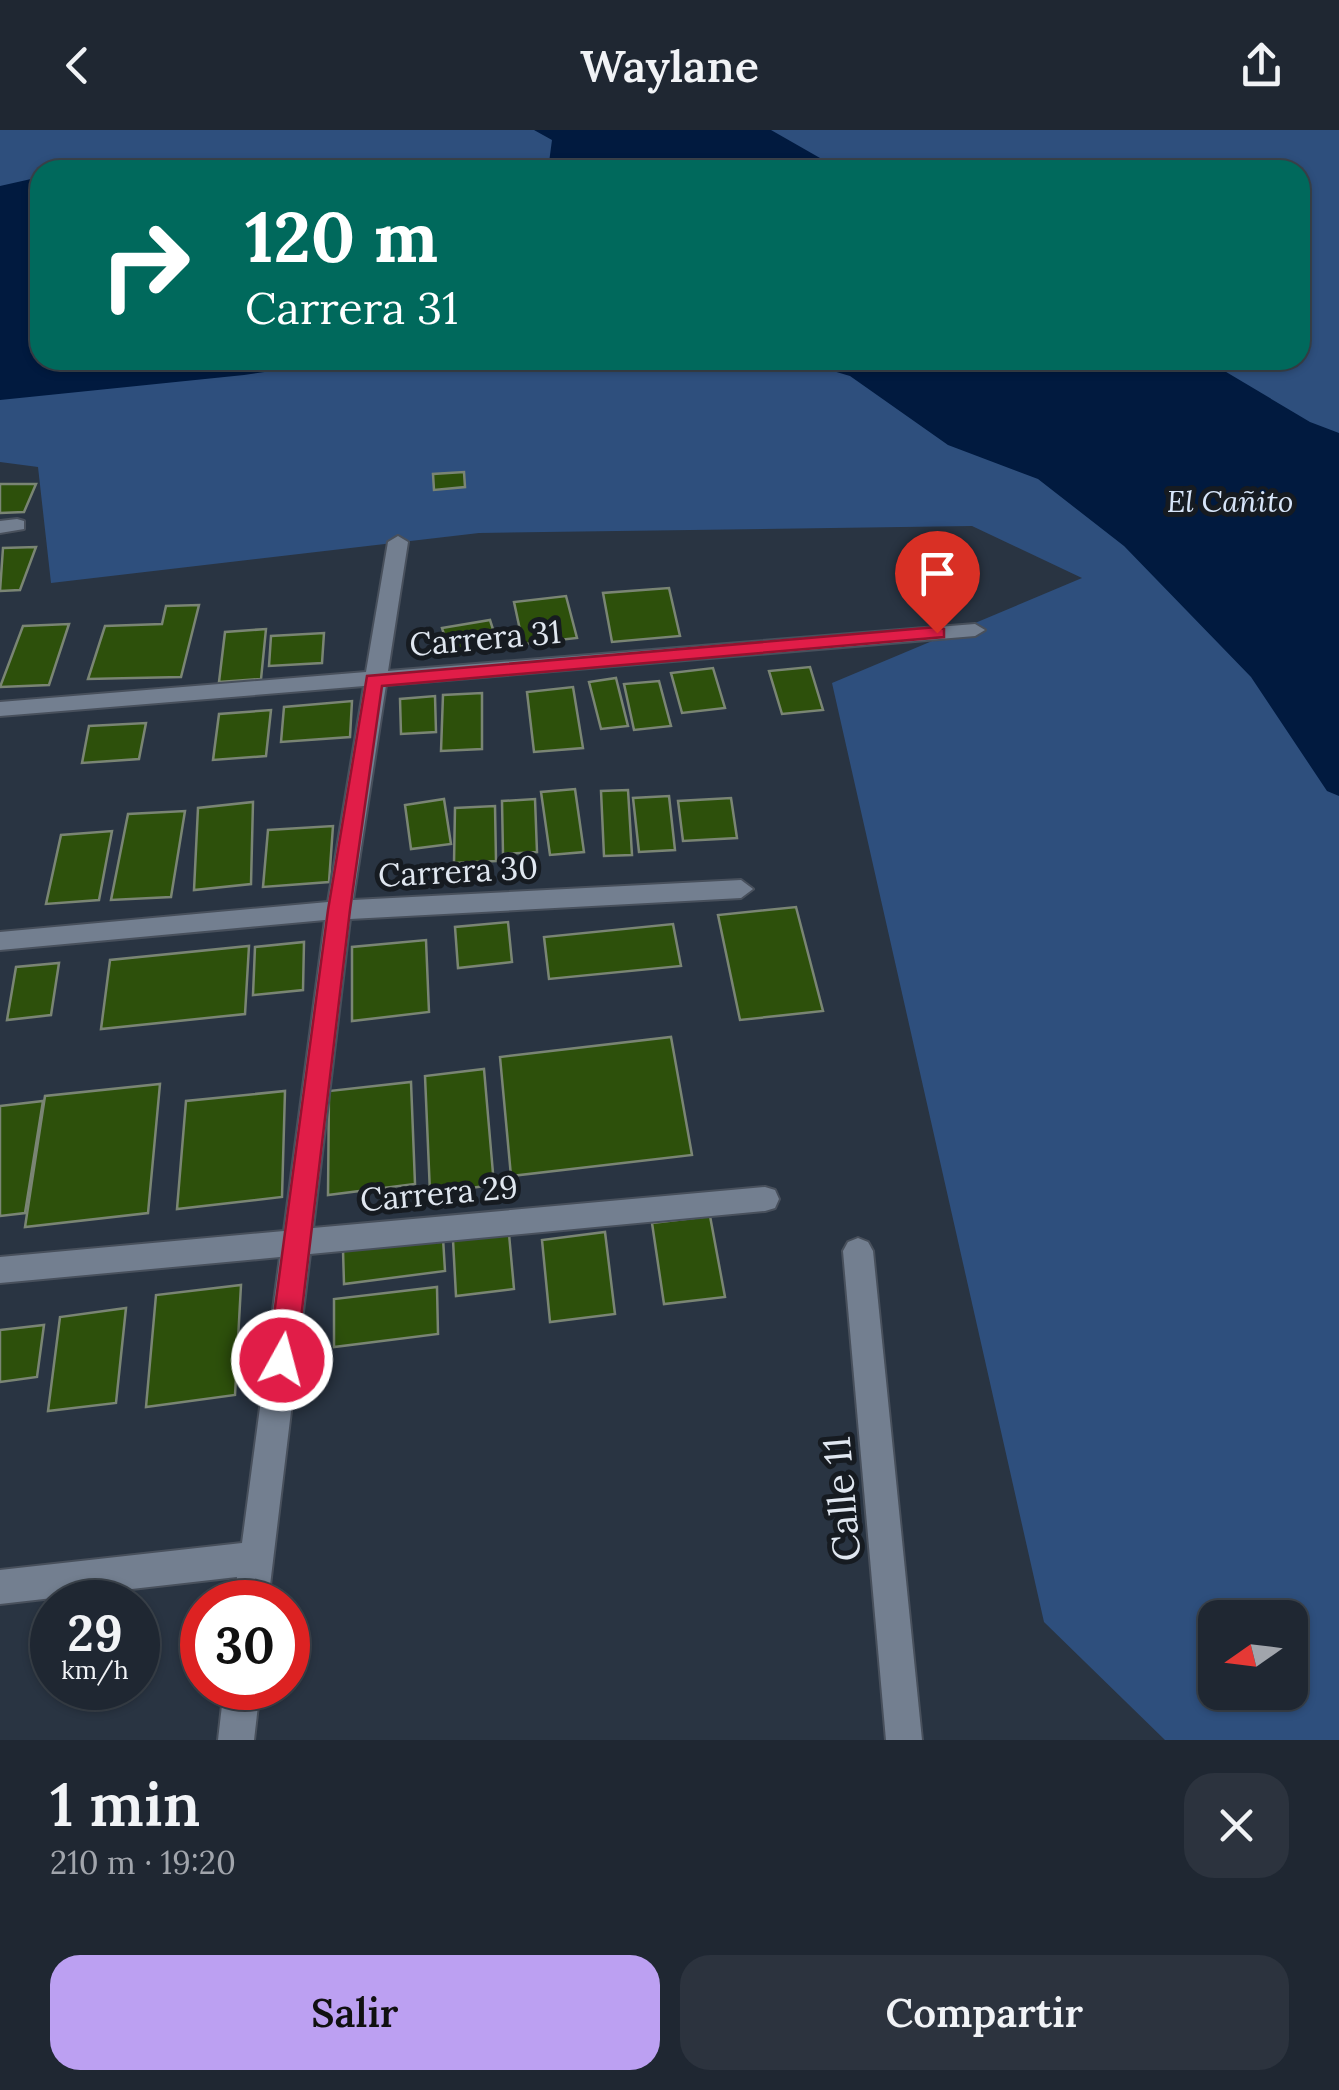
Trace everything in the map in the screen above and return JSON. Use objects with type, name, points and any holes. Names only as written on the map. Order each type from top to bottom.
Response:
[{"type":"street","points":[[254,1580],[339,910],[398,542]]},
{"type":"street","name":"Carrera 31","points":[[0,709],[975,630]]},
{"type":"street","name":"Carrera 30","points":[[0,940],[339,910],[741,889]]},
{"type":"street","name":"Carrera 29","points":[[0,1270],[766,1199]]},
{"type":"street","name":"Calle 11","points":[[858,1251],[904,1740]]},
{"type":"street","points":[[0,1587],[256,1558]]},
{"type":"street","points":[[236,1740],[239,1710]]},
{"type":"shaded area","points":[[0,130],[1339,130],[1339,1740],[1165,1740],[1044,1622],[832,683],[1082,578],[972,526],[479,533],[51,583],[38,467],[0,462]]},
{"type":"water","points":[[534,130],[771,130],[824,160],[549,160],[552,140]]},
{"type":"water","points":[[30,179],[30,370],[279,370],[0,400],[0,186]]},
{"type":"water","name":"El Cañito","points":[[830,370],[1223,370],[1310,422],[1339,433],[1339,796],[1327,791],[1251,677],[1124,546],[1038,479],[948,445],[850,376]]},
{"type":"building","points":[[464,472],[465,487],[434,490],[433,474]]},
{"type":"building","points":[[0,484],[36,484],[24,512],[0,513]]},
{"type":"building","points":[[36,547],[20,590],[0,591],[3,548]]},
{"type":"building","points":[[669,588],[680,636],[612,642],[603,593]]},
{"type":"building","points":[[566,596],[577,638],[523,644],[514,602]]},
{"type":"building","points":[[199,605],[181,677],[88,679],[105,626],[162,624],[166,606]]},
{"type":"building","points":[[490,620],[498,645],[450,653],[442,628]]},
{"type":"building","points":[[69,624],[49,685],[0,687],[23,626]]},
{"type":"building","points":[[266,629],[261,679],[219,682],[225,632]]},
{"type":"building","points":[[324,633],[322,663],[269,666],[271,636]]},
{"type":"building","points":[[810,667],[823,710],[782,714],[769,671]]},
{"type":"building","points":[[713,668],[725,708],[682,713],[671,673]]},
{"type":"building","points":[[616,678],[628,726],[601,729],[589,682]]},
{"type":"building","points":[[659,681],[671,726],[634,730],[624,684]]},
{"type":"building","points":[[573,687],[583,748],[534,752],[527,692]]},
{"type":"building","points":[[482,693],[482,749],[441,751],[443,695]]},
{"type":"building","points":[[435,696],[436,732],[401,734],[400,699]]},
{"type":"building","points":[[352,701],[350,737],[281,742],[284,707]]},
{"type":"building","points":[[271,710],[266,756],[213,760],[219,714]]},
{"type":"building","points":[[146,723],[139,759],[82,763],[89,726]]},
{"type":"building","points":[[575,789],[584,852],[550,855],[541,792]]},
{"type":"building","points":[[628,790],[632,855],[604,856],[601,791]]},
{"type":"building","points":[[669,796],[675,850],[639,852],[633,798]]},
{"type":"building","points":[[731,798],[737,838],[683,841],[678,801]]},
{"type":"building","points":[[444,799],[451,844],[411,849],[405,805]]},
{"type":"building","points":[[535,799],[537,852],[503,854],[502,801]]},
{"type":"building","points":[[253,802],[251,884],[194,890],[198,808]]},
{"type":"building","points":[[495,806],[496,861],[454,863],[455,808]]},
{"type":"building","points":[[185,811],[171,897],[111,900],[128,814]]},
{"type":"building","points":[[333,826],[329,882],[263,887],[268,830]]},
{"type":"building","points":[[112,831],[99,900],[46,904],[61,835]]},
{"type":"building","points":[[796,907],[823,1011],[740,1020],[718,915]]},
{"type":"building","points":[[508,922],[512,962],[458,968],[455,927]]},
{"type":"building","points":[[673,924],[681,966],[549,979],[544,937]]},
{"type":"building","points":[[426,940],[429,1012],[352,1021],[352,947]]},
{"type":"building","points":[[304,942],[303,990],[253,995],[255,947]]},
{"type":"building","points":[[249,946],[245,1014],[101,1029],[110,960]]},
{"type":"building","points":[[59,963],[51,1015],[7,1020],[16,967]]},
{"type":"building","points":[[671,1037],[692,1155],[511,1176],[500,1057]]},
{"type":"building","points":[[484,1069],[494,1185],[430,1193],[425,1076]]},
{"type":"building","points":[[411,1082],[415,1184],[328,1195],[329,1091]]},
{"type":"building","points":[[160,1084],[148,1213],[25,1227],[45,1096]]},
{"type":"building","points":[[285,1091],[282,1197],[177,1209],[186,1101]]},
{"type":"building","points":[[43,1101],[25,1213],[0,1216],[0,1106]]},
{"type":"building","points":[[710,1216],[725,1297],[664,1304],[652,1223]]},
{"type":"building","points":[[605,1232],[615,1314],[550,1322],[542,1240]]},
{"type":"building","points":[[509,1234],[514,1289],[456,1296],[453,1240]]},
{"type":"building","points":[[443,1238],[445,1271],[344,1284],[343,1250]]},
{"type":"building","points":[[241,1285],[235,1395],[146,1407],[156,1295]]},
{"type":"building","points":[[437,1287],[438,1334],[334,1347],[334,1299]]},
{"type":"building","points":[[126,1308],[116,1403],[48,1411],[60,1317]]},
{"type":"building","points":[[44,1325],[37,1377],[0,1382],[0,1330]]},
{"type":"route","points":[[282,1360],[339,910],[374,680],[937,633]]}]
